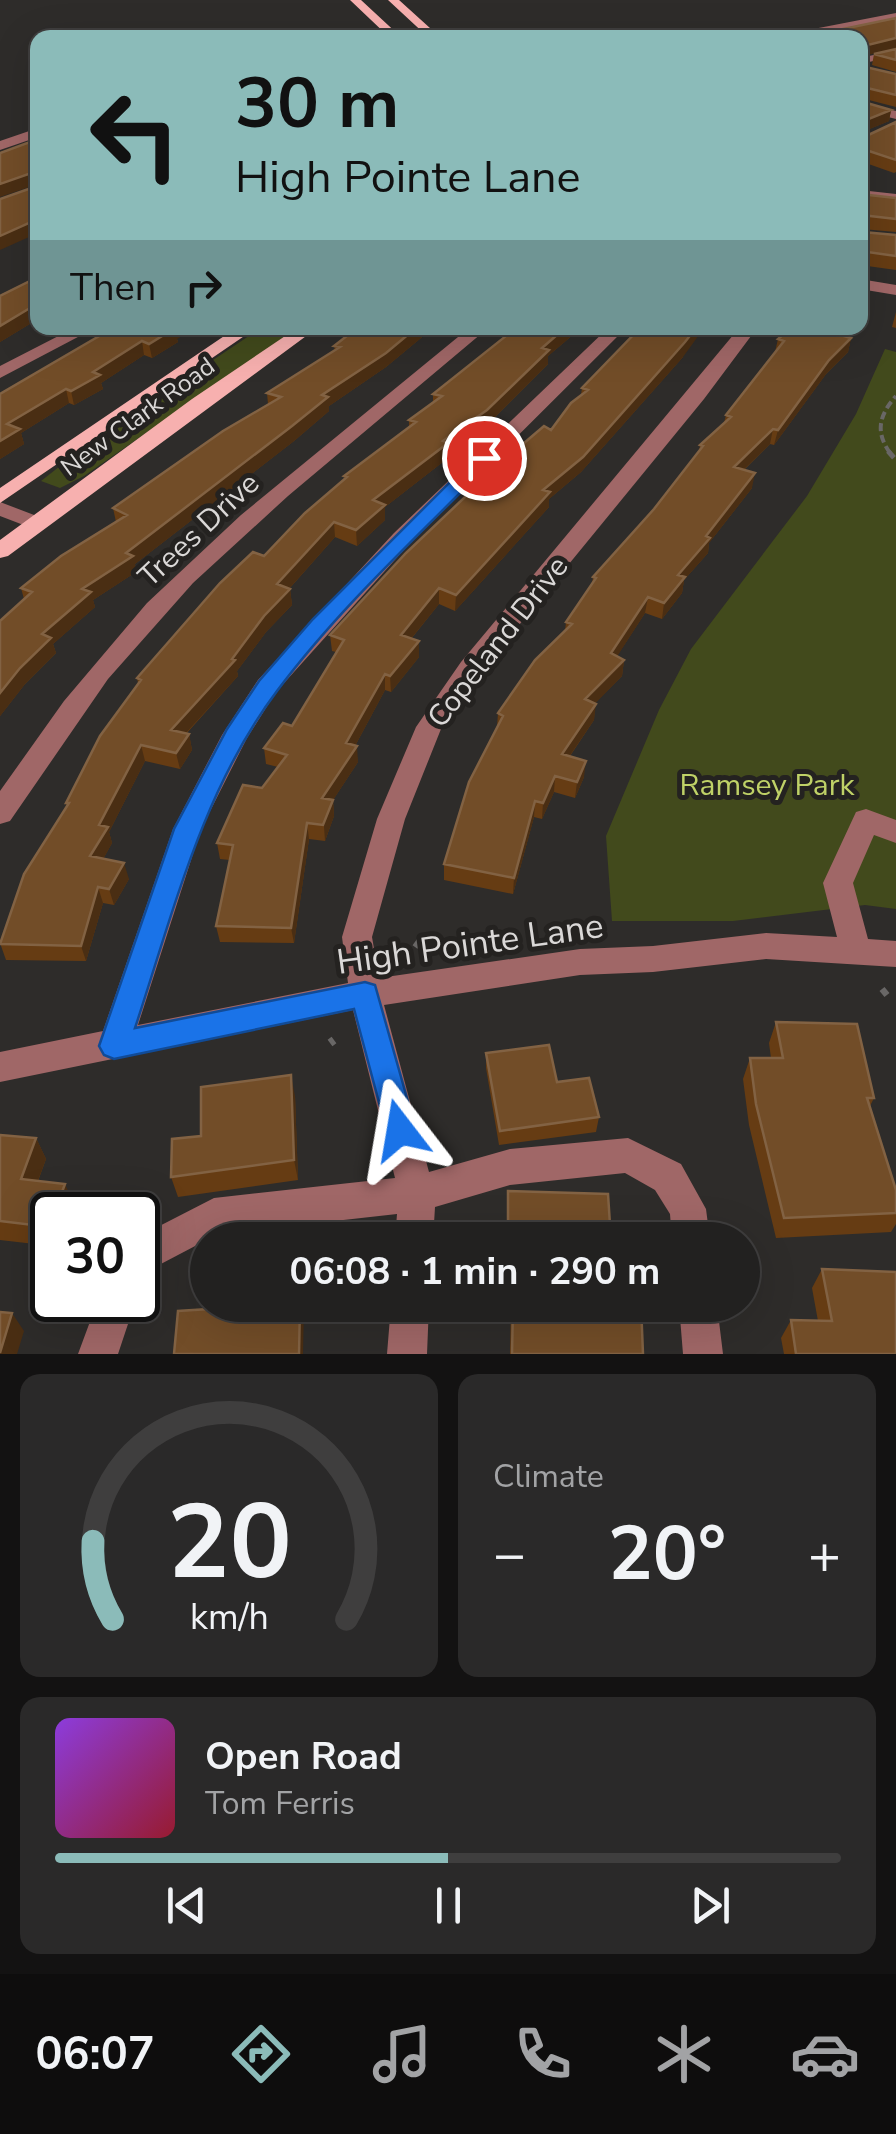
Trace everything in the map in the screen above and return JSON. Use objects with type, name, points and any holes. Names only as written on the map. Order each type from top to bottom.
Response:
[{"type":"main road","points":[[355,0],[388,30]]},
{"type":"main road","points":[[393,0],[427,30]]},
{"type":"main road","name":"New Clark Road","points":[[0,496],[237,335]]},
{"type":"main road","name":"New Clark Road","points":[[0,551],[298,335]]},
{"type":"street","points":[[817,30],[896,16]]},
{"type":"street","points":[[868,59],[896,53]]},
{"type":"street","points":[[868,108],[896,115]]},
{"type":"street","points":[[0,146],[30,135]]},
{"type":"street","points":[[868,195],[896,198]]},
{"type":"street","points":[[868,285],[896,290]]},
{"type":"street","points":[[0,373],[73,335]]},
{"type":"street","name":"Trees Drive","points":[[0,813],[40,751],[104,666],[215,550],[471,335]]},
{"type":"street","points":[[114,1046],[187,829],[236,735],[267,686],[402,538],[610,335]]},
{"type":"street","name":"Copeland Drive","points":[[415,1222],[417,1194],[365,994],[357,937],[391,818],[429,727],[470,668],[743,335]]},
{"type":"street","points":[[0,508],[34,523]]},
{"type":"street","points":[[856,952],[838,883],[866,820],[896,832]]},
{"type":"street","name":"High Pointe Lane","points":[[0,1067],[365,994],[580,962],[653,960],[766,946],[896,954]]},
{"type":"street","points":[[160,1245],[214,1216],[417,1194],[510,1167],[628,1154],[668,1177],[688,1209],[689,1222]]},
{"type":"street","points":[[98,1354],[109,1322]]},
{"type":"street","points":[[408,1354],[409,1322]]},
{"type":"street","points":[[700,1322],[704,1354]]},
{"type":"path","points":[[896,396],[880,418],[878,431],[881,442],[896,460]]},
{"type":"green space","points":[[251,335],[287,335],[84,476],[60,488],[41,481],[92,441]]},
{"type":"green space","name":"Ramsey Park","points":[[885,349],[896,352],[896,909],[865,905],[733,921],[612,921],[606,836],[659,710],[691,649],[807,496],[856,414]]},
{"type":"building","points":[[896,18],[896,38],[868,45],[868,30],[838,30]]},
{"type":"building","points":[[896,49],[896,60],[874,54]]},
{"type":"building","points":[[868,68],[896,74],[896,95],[868,88]]},
{"type":"building","points":[[868,103],[891,110],[868,119]]},
{"type":"building","points":[[896,122],[896,160],[868,151],[868,135]]},
{"type":"building","points":[[30,142],[30,173],[0,184],[0,153]]},
{"type":"building","points":[[30,188],[30,223],[0,236],[0,199]]},
{"type":"building","points":[[868,195],[896,198],[896,219],[868,216]]},
{"type":"building","points":[[868,232],[896,235],[896,256],[868,252]]},
{"type":"building","points":[[30,281],[30,308],[0,326],[0,296]]},
{"type":"building","points":[[101,335],[164,335],[149,344],[142,341],[93,372],[100,375],[71,391],[66,389],[7,424],[20,429],[0,441],[0,394]]},
{"type":"building","points":[[348,335],[408,335],[322,395],[328,397],[126,553],[133,556],[82,589],[91,592],[42,634],[51,638],[0,693],[0,621],[32,592],[21,588],[61,556],[127,515],[113,508],[223,431],[281,397],[267,393],[340,347],[334,346]]},
{"type":"building","points":[[507,335],[557,335],[542,348],[549,350],[487,410],[373,500],[385,505],[356,530],[334,522],[277,584],[290,589],[264,616],[232,659],[235,660],[171,730],[189,734],[176,753],[141,745],[99,825],[108,827],[90,856],[124,863],[109,889],[98,887],[81,946],[0,944],[24,874],[69,803],[100,736],[141,680],[137,678],[220,583],[253,552],[264,556],[347,477],[344,476],[416,422],[409,420],[442,396],[433,394]]},
{"type":"building","points":[[633,335],[690,335],[583,457],[543,490],[550,492],[456,595],[439,588],[401,635],[419,641],[390,676],[385,674],[346,743],[357,746],[322,798],[333,800],[323,825],[307,823],[291,928],[216,926],[233,845],[217,843],[243,785],[262,788],[287,755],[264,748],[283,723],[292,726],[344,640],[330,635],[406,553],[503,461],[544,426],[551,430],[571,403],[588,390],[582,388]]},
{"type":"building","points":[[783,335],[851,338],[829,360],[778,430],[773,429],[734,467],[755,473],[706,536],[710,538],[678,575],[685,577],[664,603],[648,597],[611,653],[624,660],[585,699],[596,704],[562,754],[586,761],[577,782],[555,776],[543,803],[535,801],[514,878],[444,864],[469,782],[503,716],[498,713],[535,660],[572,624],[566,622],[596,578],[593,577],[654,509],[703,446],[700,445],[731,417],[726,415],[784,341],[778,339]]},
{"type":"building","points":[[776,1022],[857,1024],[874,1098],[867,1098],[896,1190],[896,1213],[784,1218],[756,1104],[750,1058],[783,1058]]},
{"type":"building","points":[[549,1045],[557,1082],[589,1078],[599,1117],[500,1131],[486,1053]]},
{"type":"building","points":[[291,1075],[294,1160],[171,1177],[172,1139],[201,1136],[201,1087]]},
{"type":"building","points":[[0,1135],[36,1138],[21,1179],[65,1184],[62,1192],[30,1192],[30,1225],[0,1221]]},
{"type":"building","points":[[508,1191],[608,1194],[610,1222],[508,1222]]},
{"type":"building","points":[[822,1269],[896,1272],[896,1354],[796,1354],[791,1320],[832,1321]]},
{"type":"building","points":[[190,1310],[190,1322],[300,1322],[299,1354],[174,1354],[178,1311]]},
{"type":"building","points":[[0,1312],[12,1313],[0,1353]]},
{"type":"building","points":[[513,1322],[642,1322],[643,1354],[512,1354]]},
{"type":"route","points":[[400,1130],[365,994],[114,1046],[131,1005],[187,829],[236,735],[267,686],[320,624],[484,458]]}]
